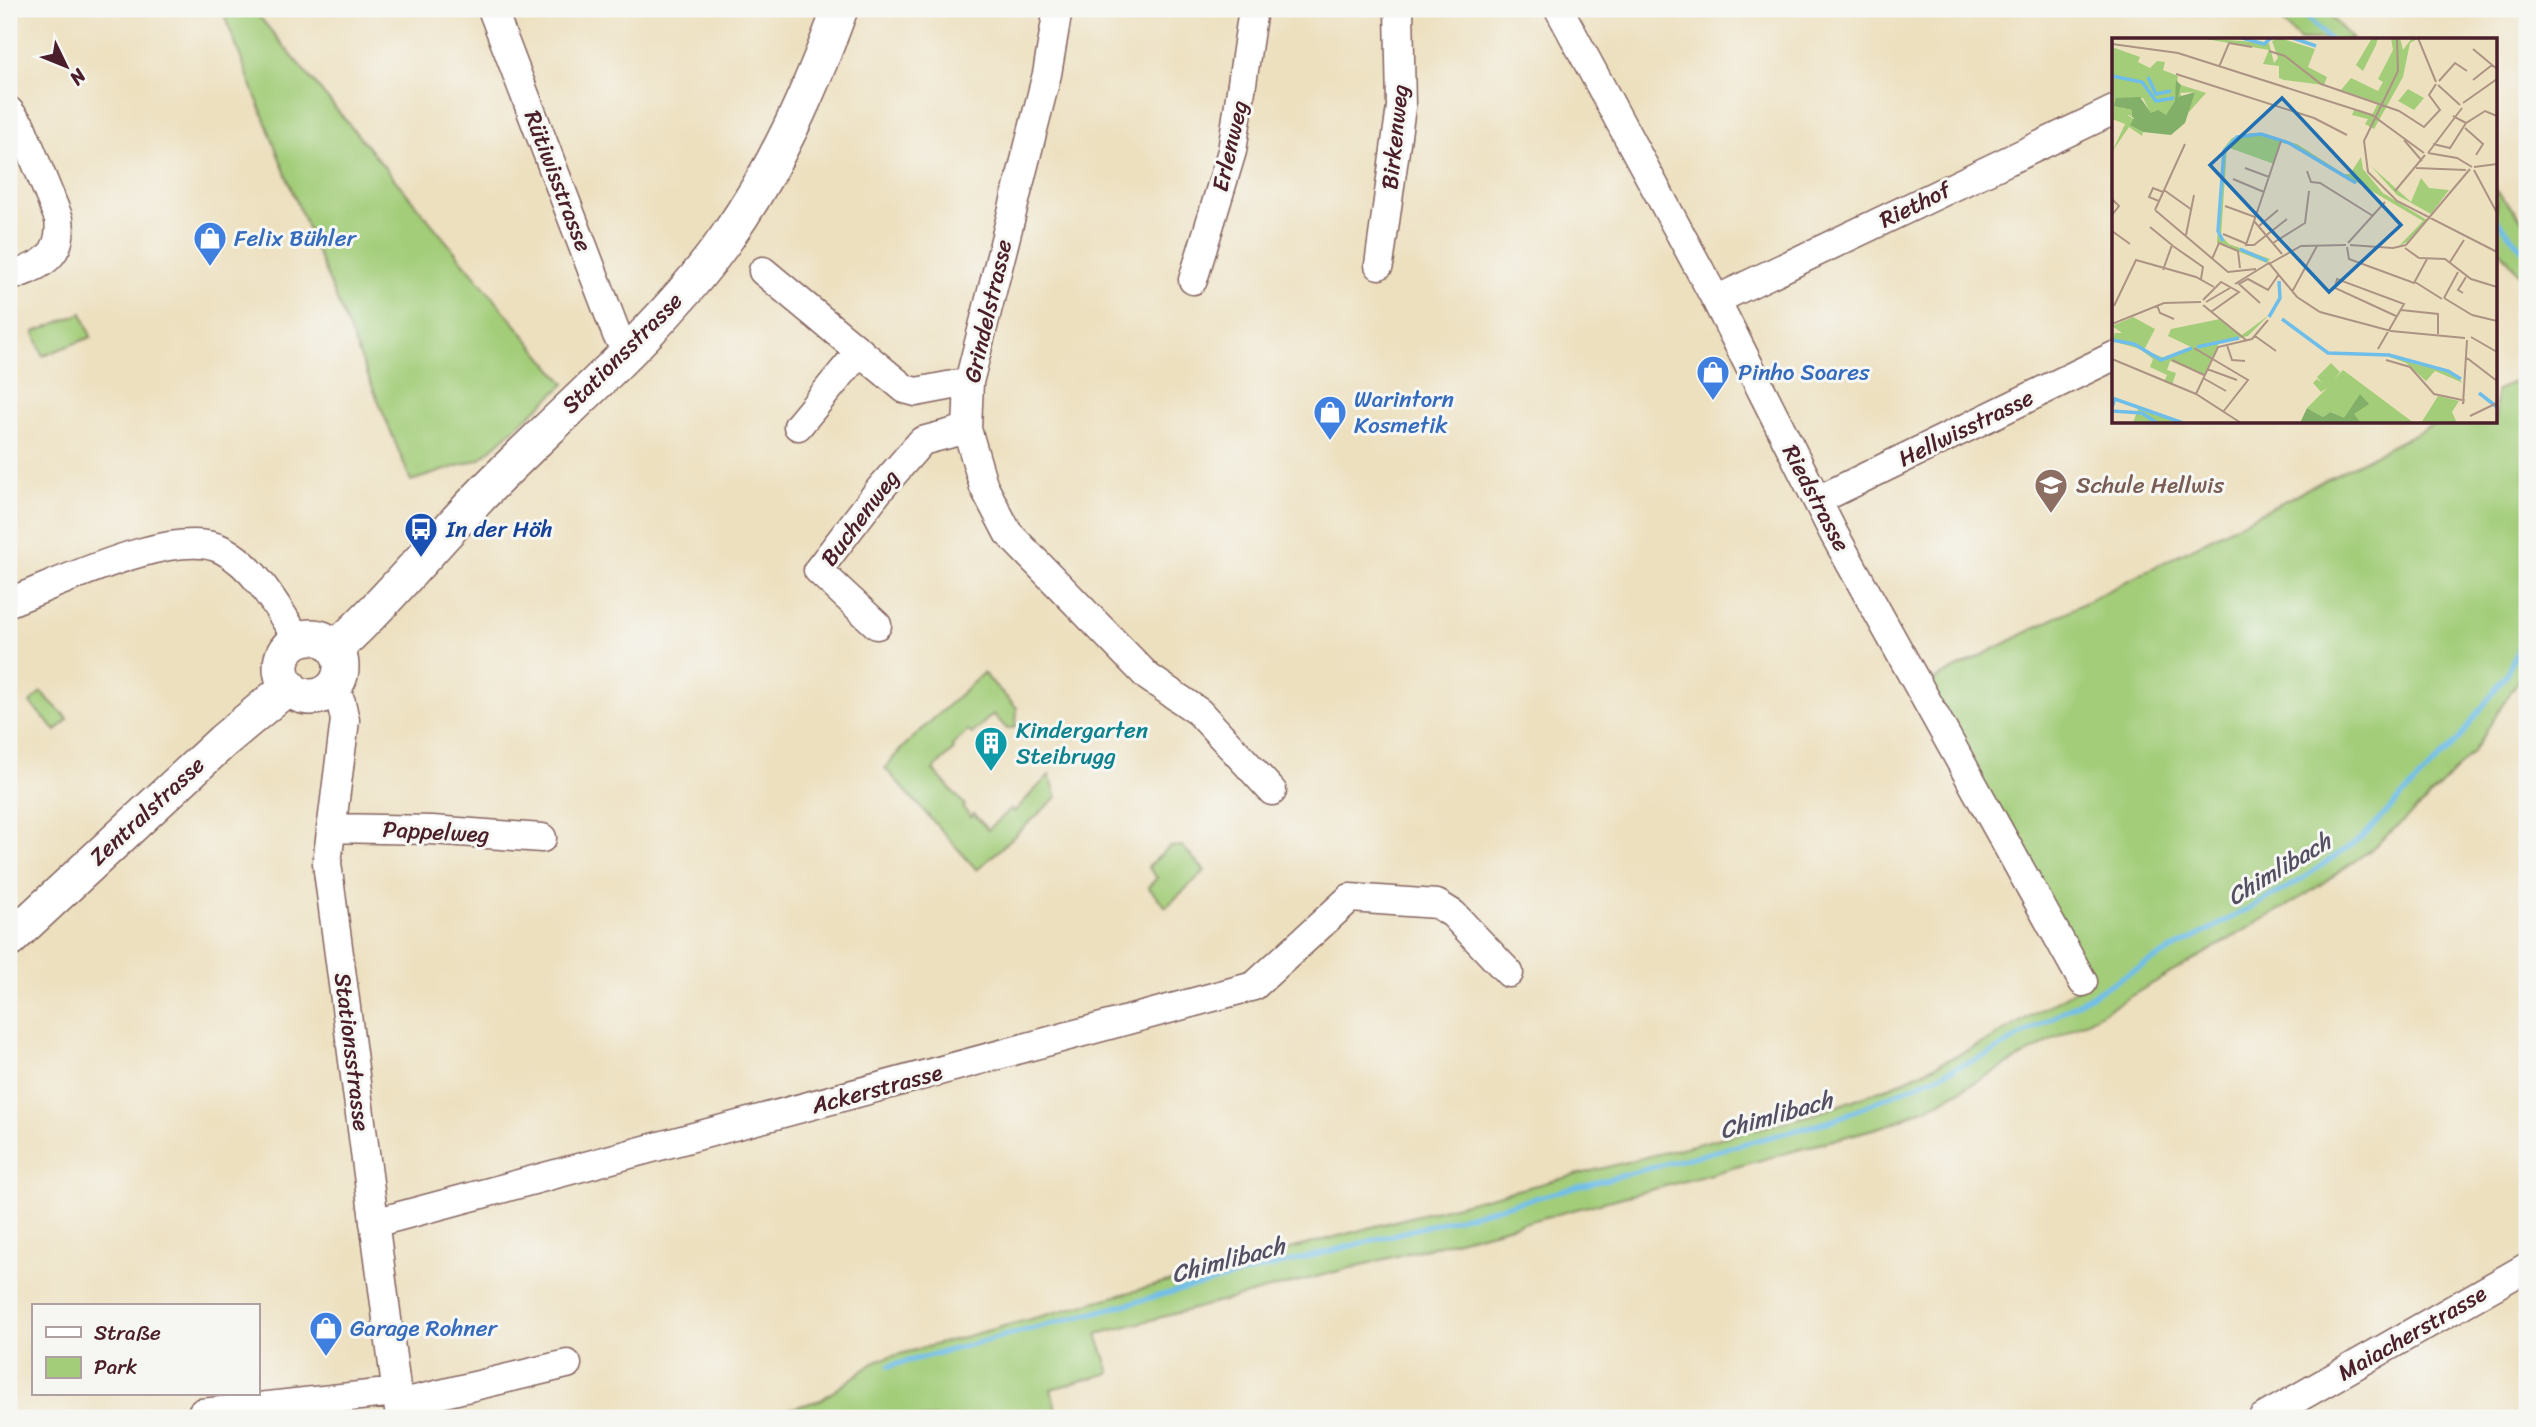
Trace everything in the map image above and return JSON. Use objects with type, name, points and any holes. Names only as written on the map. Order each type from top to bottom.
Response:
[{"type":"main road","name":"Stationsstrasse","points":[[335,649],[359,628],[482,494],[628,351],[692,281],[752,199],[810,90],[840,9]]},
{"type":"main road","points":[[314,637],[335,649],[339,657],[340,674],[331,689],[309,696],[289,686],[281,666],[284,656],[298,640],[314,637]]},
{"type":"main road","name":"Zentralstrasse","points":[[9,940],[223,741],[289,686]]},
{"type":"street","name":"Rütiwisstrasse","points":[[492,9],[617,335],[628,351]]},
{"type":"street","name":"Grindelstrasse","points":[[1058,9],[1047,75],[969,382],[967,429],[984,486],[1008,533],[1148,677],[1199,712],[1272,791]]},
{"type":"street","name":"Erlenweg","points":[[1194,279],[1232,151],[1252,9]]},
{"type":"street","name":"Birkenweg","points":[[1379,265],[1401,107],[1399,9]]},
{"type":"street","name":"Riedstrasse","points":[[1559,9],[1716,300],[1918,688],[2083,982]]},
{"type":"street","points":[[9,111],[21,126],[61,230],[59,245],[47,261],[9,277]]},
{"type":"street","name":"Riethof","points":[[1716,300],[2112,111]]},
{"type":"street","points":[[763,271],[905,388],[916,392],[969,382]]},
{"type":"street","points":[[798,426],[860,351]]},
{"type":"street","name":"Hellwisstrasse","points":[[1818,500],[2112,357]]},
{"type":"street","name":"Buchenweg","points":[[877,625],[818,570],[880,489],[922,441],[967,429]]},
{"type":"street","points":[[9,602],[153,548],[189,541],[205,542],[224,550],[261,583],[298,640]]},
{"type":"street","name":"Stationsstrasse","points":[[331,689],[341,702],[345,720],[327,863],[398,1405]]},
{"type":"street","name":"Pappelweg","points":[[331,828],[542,838]]},
{"type":"street","name":"Ackerstrasse","points":[[374,1223],[1254,986],[1347,887],[1437,904],[1454,914],[1509,973]]},
{"type":"street","name":"Maiacherstrasse","points":[[2263,1418],[2301,1409],[2527,1267]]},
{"type":"street","points":[[202,1413],[398,1405],[567,1364]]},
{"type":"green space","points":[[222,9],[253,9],[565,384],[480,459],[411,481],[291,188]]},
{"type":"green space","points":[[2270,9],[2323,9],[2351,38],[2298,38]]},
{"type":"green space","points":[[2498,192],[2527,226],[2527,284],[2498,248]]},
{"type":"green space","points":[[82,313],[91,337],[43,356],[34,332]]},
{"type":"green space","points":[[2527,375],[2527,666],[2473,752],[2426,801],[2369,851],[2307,894],[2100,1014],[1939,1102],[1891,1124],[1700,1177],[1097,1334],[1110,1373],[1051,1389],[1058,1418],[756,1418],[821,1400],[878,1360],[1387,1223],[1815,1114],[1897,1084],[1985,1042],[2084,985],[1918,688],[2434,424],[2498,424],[2498,390]]},
{"type":"green space","points":[[983,673],[1017,708],[1016,727],[1007,729],[993,714],[972,734],[968,731],[933,770],[965,805],[963,808],[971,817],[974,814],[988,830],[1011,809],[1014,812],[1049,775],[1057,797],[977,870],[885,768],[901,749]]},
{"type":"green space","points":[[41,692],[68,719],[56,731],[30,703]]},
{"type":"green space","points":[[1182,846],[1205,871],[1166,907],[1148,887],[1157,878],[1148,867],[1169,847]]},
{"type":"waterway","name":"Chimlibach","points":[[2299,9],[2327,38]]},
{"type":"waterway","name":"Chimlibach","points":[[2498,221],[2527,255]]},
{"type":"waterway","name":"Chimlibach","points":[[889,1366],[1831,1121],[1991,1053],[2140,967],[2296,883],[2360,839],[2459,739],[2505,676],[2527,631]]},
{"type":"place","name":"Felix Bühler","points":[[210,268]]},
{"type":"place","name":"Pinho Soares","points":[[1713,402]]},
{"type":"place","name":"Warintorn Kosmetik","points":[[1330,442]]},
{"type":"place","name":"Schule Hellwis","points":[[2051,515]]},
{"type":"place","name":"In der Höh","points":[[421,559]]},
{"type":"place","name":"Kindergarten Steibrugg","points":[[991,773]]},
{"type":"place","name":"Garage Rohner","points":[[326,1358]]}]
